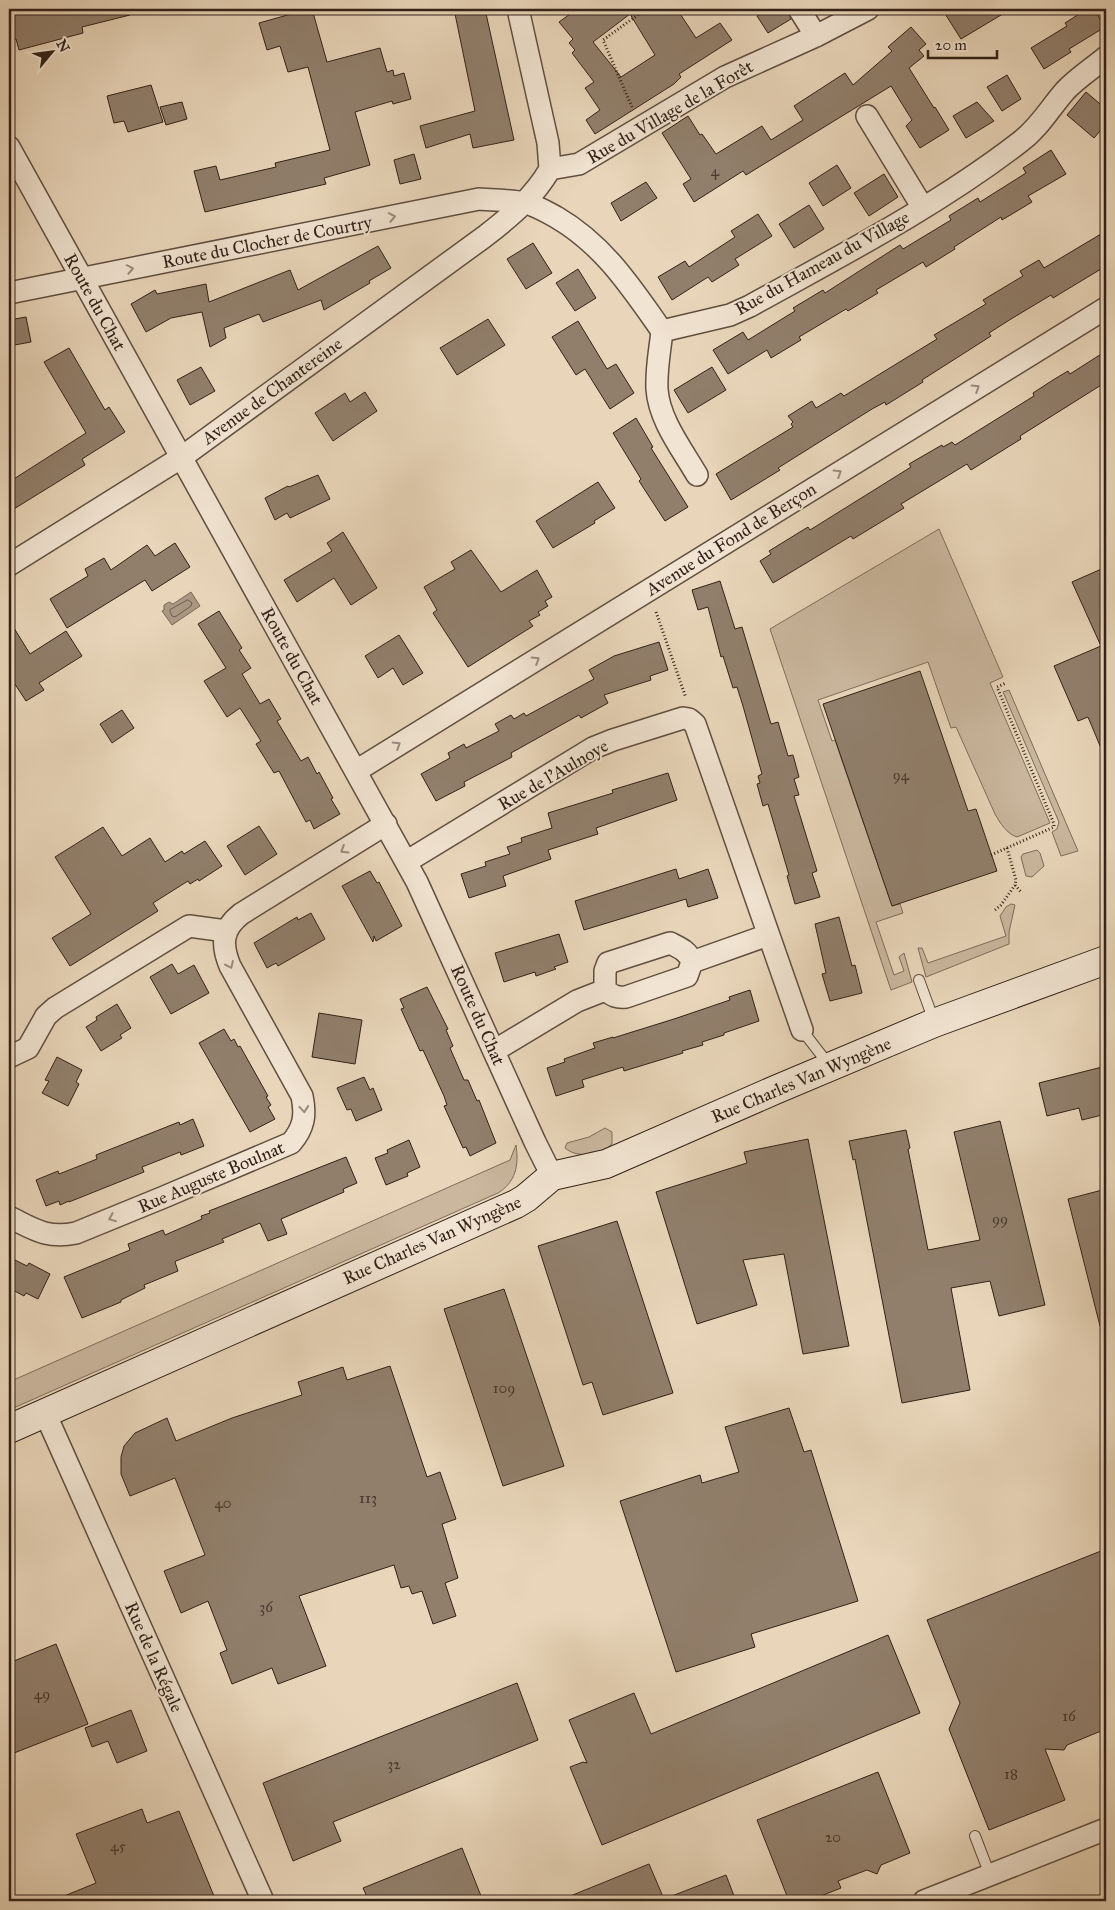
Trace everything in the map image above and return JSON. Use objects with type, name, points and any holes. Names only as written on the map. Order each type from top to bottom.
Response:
[{"type":"street","points":[[518,9],[548,143],[550,169]]},
{"type":"street","points":[[800,9],[816,36]]},
{"type":"street","name":"Rue du Village de la Forêt","points":[[550,169],[580,164],[725,77],[816,36],[868,9]]},
{"type":"street","name":"Rue du Hameau du Village","points":[[662,331],[730,314],[750,306],[923,208],[980,172],[1022,141],[1036,128],[1064,91],[1105,60]]},
{"type":"street","name":"Rue du Hameau du Village","points":[[867,116],[923,208]]},
{"type":"street","name":"Route du Chat","points":[[9,147],[426,899],[552,1176]]},
{"type":"street","name":"Avenue de Chantereine","points":[[9,565],[182,457],[484,237],[526,203],[543,182],[550,169]]},
{"type":"street","name":"Route du Clocher de Courtry","points":[[9,293],[478,200],[526,203]]},
{"type":"street","points":[[526,203],[548,212],[571,226],[596,246],[626,280],[662,331],[657,369],[657,390],[660,406],[697,475]]},
{"type":"street","name":"Avenue du Fond de Berçon","points":[[356,770],[1106,308]]},
{"type":"street","name":"Rue de l'Aulnoye","points":[[406,862],[593,748],[683,718],[689,719],[695,724]]},
{"type":"street","points":[[695,724],[802,1030]]},
{"type":"street","points":[[9,1057],[28,1048],[46,1016],[55,1008],[188,926],[226,931],[232,921],[241,914],[386,824]]},
{"type":"street","name":"Rue Auguste Boulnat","points":[[9,1217],[46,1235],[76,1233],[292,1143],[298,1135],[305,1117],[302,1096],[230,966],[224,946],[226,931]]},
{"type":"street","points":[[692,962],[768,935]]},
{"type":"street","points":[[670,942],[690,955],[692,962],[687,976],[626,997],[619,998],[613,996],[605,990],[605,970],[608,963],[670,942]]},
{"type":"street","name":"Rue Charles Van Wyngène","points":[[9,1429],[516,1204],[552,1176],[606,1164],[830,1066],[934,1023],[1106,960]]},
{"type":"street","points":[[494,1051],[578,1001],[605,990]]},
{"type":"street","name":"Rue de la Régale","points":[[45,1413],[263,1901]]},
{"type":"street","points":[[924,1901],[1106,1828]]},
{"type":"lane","points":[[919,980],[934,1023]]},
{"type":"lane","points":[[802,1030],[830,1066]]},
{"type":"lane","points":[[975,1836],[990,1875]]},
{"type":"path","points":[[640,128],[603,40],[646,9]]},
{"type":"path","points":[[648,590],[695,724]]},
{"type":"path","points":[[991,855],[1054,827],[997,687],[1006,683]]},
{"type":"path","points":[[994,910],[1015,885],[1016,880],[1007,848]]},
{"type":"path","points":[[1015,885],[1020,892]]},
{"type":"shaded area","points":[[939,529],[1003,677],[990,683],[1050,823],[1017,837],[1007,831],[995,814],[956,727],[951,728],[928,662],[818,700],[832,741],[835,740],[892,906],[900,904],[903,913],[876,922],[894,975],[904,971],[899,957],[904,953],[912,982],[891,990],[770,629]]},
{"type":"shaded area","points":[[1009,690],[1078,851],[1061,856],[1052,832],[1057,829],[1059,822],[1003,692]]},
{"type":"shaded area","points":[[1037,850],[1040,853],[1044,866],[1032,877],[1026,876],[1021,857],[1023,854]]},
{"type":"shaded area","points":[[1011,904],[1015,905],[1009,932],[1009,944],[926,977],[918,948],[922,948],[928,963],[1006,936],[1000,916],[1006,907]]},
{"type":"shaded area","points":[[605,1128],[612,1132],[612,1144],[601,1151],[589,1154],[576,1154],[565,1148],[567,1143],[589,1137]]},
{"type":"shaded area","points":[[516,1145],[517,1159],[515,1172],[509,1184],[498,1193],[9,1410],[9,1382],[510,1160]]},
{"type":"water","points":[[191,592],[200,606],[172,625],[162,611],[164,610],[164,605],[169,602],[173,604]]},
{"type":"building","points":[[34,9],[129,9],[130,15],[82,27],[83,33],[19,50],[16,39],[9,41],[9,16]]},
{"type":"building","points":[[312,9],[327,62],[380,48],[387,72],[393,70],[394,76],[404,73],[411,99],[393,104],[392,101],[355,112],[370,165],[324,178],[326,184],[205,212],[194,171],[216,166],[220,180],[276,167],[275,163],[330,150],[308,67],[288,72],[280,46],[267,50],[259,23]]},
{"type":"building","points":[[454,9],[485,9],[514,140],[473,148],[470,134],[426,148],[420,126],[475,111]]},
{"type":"building","points":[[577,9],[677,9],[696,38],[720,23],[732,40],[679,74],[681,77],[674,84],[595,134],[586,120],[600,110],[585,88],[594,82],[572,53],[575,50],[569,43],[573,39],[559,22]],"holes":[[[630,14],[655,55],[621,77],[593,42]]]},
{"type":"building","points":[[768,9],[787,9],[791,19],[768,33],[757,16]]},
{"type":"building","points":[[942,9],[1011,9],[961,39]]},
{"type":"building","points":[[1087,9],[1094,9],[1105,27],[1069,49],[1071,52],[1044,69],[1031,48],[1067,26],[1065,23]]},
{"type":"building","points":[[911,27],[926,44],[919,50],[924,56],[909,68],[949,130],[920,148],[906,126],[912,120],[891,86],[746,175],[743,171],[694,202],[683,184],[691,179],[662,133],[688,116],[700,135],[702,134],[716,154],[762,126],[771,140],[803,120],[794,106],[845,73],[853,85],[892,51],[888,47]]},
{"type":"building","points":[[1007,75],[1021,99],[1002,111],[987,87]]},
{"type":"building","points":[[151,85],[163,122],[128,132],[124,121],[114,123],[107,96]]},
{"type":"building","points":[[1086,92],[1106,109],[1106,124],[1094,138],[1067,115]]},
{"type":"building","points":[[182,102],[187,119],[166,125],[160,107]]},
{"type":"building","points":[[977,102],[994,121],[966,138],[953,116]]},
{"type":"building","points":[[1051,150],[1066,174],[1028,196],[1032,202],[1002,220],[1001,217],[926,267],[923,262],[876,290],[878,293],[848,311],[846,309],[799,337],[801,340],[771,358],[767,350],[728,374],[713,350],[743,332],[748,340],[795,311],[793,308],[823,290],[825,293],[900,245],[903,249],[951,220],[949,216],[978,198],[980,202],[1026,173],[1023,168]]},
{"type":"building","points":[[414,154],[421,179],[400,184],[394,160]]},
{"type":"building","points":[[837,165],[851,188],[823,206],[809,183]]},
{"type":"building","points":[[884,174],[898,197],[869,216],[854,193]]},
{"type":"building","points":[[646,182],[657,198],[621,221],[611,203]]},
{"type":"building","points":[[809,205],[824,229],[794,248],[779,224]]},
{"type":"building","points":[[758,214],[772,236],[735,259],[739,265],[712,282],[708,277],[672,300],[658,277],[685,261],[689,267],[735,237],[731,231]]},
{"type":"building","points":[[1106,231],[1106,266],[1053,298],[1051,295],[1011,319],[989,333],[991,336],[922,380],[923,382],[886,405],[885,402],[872,409],[731,500],[716,474],[793,427],[791,424],[793,422],[788,416],[812,401],[816,408],[841,393],[844,396],[937,339],[934,335],[986,304],[983,300],[1023,276],[1020,271],[1039,260],[1044,268]]},
{"type":"building","points":[[533,243],[552,273],[526,289],[507,259]]},
{"type":"building","points":[[378,246],[391,268],[369,281],[370,283],[324,310],[321,300],[263,322],[259,314],[224,328],[226,338],[210,347],[202,312],[171,318],[146,332],[131,304],[155,290],[157,294],[206,284],[209,302],[290,270],[298,290]]},
{"type":"building","points":[[578,269],[596,298],[575,311],[556,283]]},
{"type":"building","points":[[26,317],[31,342],[9,346],[9,320]]},
{"type":"building","points":[[488,319],[505,345],[457,375],[440,348]]},
{"type":"building","points":[[578,321],[607,369],[616,364],[634,393],[610,409],[585,369],[576,375],[552,337]]},
{"type":"building","points":[[69,348],[105,410],[109,407],[125,432],[82,459],[85,465],[9,512],[9,482],[86,433],[44,362]]},
{"type":"building","points":[[1106,351],[1106,382],[1020,436],[1021,439],[971,470],[967,464],[901,504],[904,508],[853,539],[851,536],[773,583],[760,561],[771,554],[769,551],[808,527],[810,530],[911,467],[909,464],[942,445],[943,447],[952,442],[955,445],[1034,396],[1033,393],[1053,380],[1068,371],[1070,374]]},
{"type":"building","points":[[201,367],[215,391],[190,405],[177,380]]},
{"type":"building","points":[[712,367],[726,390],[688,413],[674,390]]},
{"type":"building","points":[[365,392],[377,411],[333,441],[315,413],[345,393],[350,402]]},
{"type":"building","points":[[636,418],[653,447],[651,448],[688,507],[665,521],[639,481],[641,479],[613,433]]},
{"type":"building","points":[[318,475],[330,499],[290,518],[287,513],[275,520],[265,498],[288,486]]},
{"type":"building","points":[[598,482],[615,508],[594,521],[595,523],[553,548],[536,521]]},
{"type":"building","points":[[343,532],[377,588],[351,605],[334,578],[297,602],[284,580],[332,551],[327,543]]},
{"type":"building","points":[[175,543],[190,567],[152,591],[145,580],[67,628],[50,599],[88,576],[85,569],[104,558],[111,570],[147,545],[155,556]]},
{"type":"building","points":[[471,550],[501,592],[537,570],[552,597],[545,601],[548,606],[538,612],[540,615],[529,621],[533,626],[468,667],[433,613],[437,610],[424,587],[455,569],[451,562]]},
{"type":"building","points":[[1106,567],[1106,760],[1088,717],[1078,721],[1054,666],[1101,646],[1072,582]]},
{"type":"building","points":[[720,581],[735,629],[742,627],[771,724],[778,722],[788,756],[793,755],[799,777],[794,779],[799,795],[794,796],[817,871],[812,873],[820,897],[795,904],[787,876],[789,875],[768,804],[763,806],[757,784],[760,783],[758,776],[762,774],[737,687],[733,688],[723,656],[721,657],[708,607],[698,610],[692,590]]},
{"type":"building","points":[[219,611],[242,648],[239,650],[251,668],[242,674],[260,704],[269,699],[281,719],[277,721],[301,761],[308,757],[317,774],[319,772],[340,814],[314,829],[310,820],[306,822],[279,771],[274,773],[256,744],[261,741],[240,708],[227,717],[204,681],[226,668],[198,624]]},
{"type":"building","points":[[9,620],[30,654],[66,631],[82,656],[39,683],[44,690],[26,701],[9,675]]},
{"type":"building","points":[[399,635],[423,673],[403,685],[393,668],[378,678],[365,656]]},
{"type":"building","points":[[659,642],[668,670],[650,676],[651,680],[604,695],[608,703],[581,718],[579,715],[511,753],[512,757],[464,782],[465,786],[436,801],[421,774],[450,758],[448,753],[464,744],[466,748],[499,731],[495,724],[511,715],[514,719],[524,713],[526,716],[594,679],[589,670],[614,656]]},
{"type":"building","points":[[920,671],[968,811],[976,809],[997,871],[892,906],[823,704]]},
{"type":"building","points":[[122,710],[134,728],[112,743],[100,724]]},
{"type":"building","points":[[668,773],[677,800],[596,828],[598,834],[548,850],[551,859],[503,876],[506,886],[469,898],[461,874],[486,866],[485,862],[510,854],[507,847],[522,842],[521,838],[552,828],[548,813],[613,793],[612,790]]},
{"type":"building","points":[[259,826],[277,854],[245,875],[227,846]]},
{"type":"building","points":[[103,827],[122,856],[150,838],[165,862],[182,851],[184,854],[205,841],[222,866],[199,881],[198,879],[190,884],[188,881],[153,903],[158,911],[70,966],[52,938],[91,914],[55,857]]},
{"type":"building","points":[[676,869],[679,879],[708,869],[718,898],[688,907],[686,899],[584,930],[575,901]]},
{"type":"building","points":[[370,871],[377,883],[379,882],[402,926],[376,941],[374,936],[373,942],[342,886]]},
{"type":"building","points":[[311,913],[325,939],[278,966],[276,963],[267,968],[254,943],[297,917],[298,920]]},
{"type":"building","points":[[839,917],[852,966],[855,965],[862,993],[830,1001],[822,974],[826,973],[815,924]]},
{"type":"building","points":[[559,934],[568,962],[554,967],[556,969],[536,976],[535,972],[504,982],[495,953]]},
{"type":"building","points":[[172,964],[178,974],[194,965],[209,993],[171,1014],[150,977]]},
{"type":"building","points":[[427,987],[448,1029],[446,1030],[453,1046],[450,1048],[464,1080],[468,1080],[477,1101],[479,1100],[496,1143],[470,1156],[466,1147],[463,1148],[444,1106],[447,1105],[444,1096],[423,1050],[420,1051],[401,1009],[404,1008],[400,999]]},
{"type":"building","points":[[750,990],[759,1021],[702,1042],[703,1045],[682,1051],[683,1053],[624,1071],[623,1067],[582,1080],[584,1087],[556,1096],[547,1068],[565,1062],[564,1059],[595,1048],[593,1043],[674,1019],[730,1000],[729,997]]},
{"type":"building","points":[[117,1004],[131,1028],[120,1035],[122,1038],[101,1051],[86,1027],[97,1020],[96,1017]]},
{"type":"building","points":[[319,1013],[362,1020],[355,1064],[312,1057]]},
{"type":"building","points":[[224,1029],[231,1041],[234,1039],[238,1047],[240,1046],[268,1096],[266,1097],[271,1105],[268,1107],[275,1119],[250,1132],[199,1043]]},
{"type":"building","points":[[57,1057],[82,1070],[76,1082],[79,1084],[68,1106],[42,1093],[49,1081],[45,1080]]},
{"type":"building","points":[[1106,1066],[1106,1114],[1082,1120],[1079,1108],[1047,1116],[1039,1083]]},
{"type":"building","points":[[364,1077],[370,1090],[373,1088],[382,1110],[356,1121],[351,1109],[347,1110],[337,1088]]},
{"type":"building","points":[[193,1119],[204,1146],[181,1155],[180,1152],[142,1167],[144,1172],[69,1202],[60,1205],[59,1201],[46,1206],[36,1180],[58,1171],[59,1174],[97,1159],[96,1155],[179,1122],[180,1125]]},
{"type":"building","points":[[1000,1121],[1045,1305],[999,1316],[990,1281],[951,1288],[970,1390],[902,1403],[855,1159],[853,1160],[849,1141],[906,1130],[928,1250],[980,1240],[954,1132]]},
{"type":"building","points":[[808,1139],[849,1346],[803,1354],[784,1254],[743,1260],[757,1305],[697,1324],[656,1192],[747,1163],[744,1152]]},
{"type":"building","points":[[409,1140],[420,1167],[407,1173],[408,1176],[386,1185],[375,1158],[388,1153],[387,1150]]},
{"type":"building","points":[[346,1157],[357,1183],[343,1189],[344,1192],[281,1219],[287,1234],[268,1241],[260,1223],[222,1239],[224,1242],[176,1261],[178,1271],[144,1285],[145,1288],[121,1300],[121,1302],[82,1318],[64,1277],[130,1250],[128,1244],[163,1230],[165,1235],[202,1219],[201,1216],[210,1213],[209,1211]]},
{"type":"building","points":[[1106,1189],[1106,1325],[1100,1326],[1068,1199]]},
{"type":"building","points":[[617,1221],[673,1393],[603,1415],[592,1382],[583,1385],[538,1246]]},
{"type":"building","points":[[15,1260],[27,1266],[29,1263],[50,1274],[38,1299],[26,1293],[24,1296],[9,1288],[9,1273]]},
{"type":"building","points":[[504,1289],[564,1466],[503,1486],[444,1309]]},
{"type":"building","points":[[390,1366],[427,1477],[440,1472],[456,1519],[442,1524],[458,1578],[445,1583],[456,1616],[433,1624],[422,1591],[412,1594],[409,1586],[401,1588],[394,1565],[299,1596],[326,1666],[278,1684],[272,1668],[232,1684],[220,1653],[227,1650],[208,1601],[181,1613],[164,1571],[205,1555],[175,1478],[130,1496],[121,1474],[121,1457],[124,1446],[135,1433],[167,1418],[176,1441],[232,1418],[302,1395],[298,1382],[343,1367],[347,1380]]},
{"type":"building","points":[[789,1408],[804,1452],[811,1450],[858,1601],[751,1634],[755,1647],[676,1672],[620,1501],[700,1475],[702,1483],[739,1472],[725,1427]]},
{"type":"building","points":[[1106,1549],[1106,1729],[1067,1745],[1064,1750],[1045,1749],[1065,1800],[989,1830],[949,1729],[960,1703],[927,1620]]},
{"type":"building","points":[[888,1635],[920,1713],[602,1845],[570,1767],[583,1762],[587,1763],[569,1720],[634,1693],[651,1734]]},
{"type":"building","points":[[56,1644],[88,1724],[9,1755],[9,1663]]},
{"type":"building","points":[[517,1683],[538,1740],[333,1822],[341,1841],[293,1861],[263,1783]]},
{"type":"building","points":[[131,1710],[147,1751],[117,1763],[108,1741],[92,1747],[85,1728]]},
{"type":"building","points":[[878,1772],[910,1853],[881,1865],[877,1874],[867,1870],[838,1881],[841,1888],[808,1901],[789,1901],[757,1820]]},
{"type":"building","points":[[142,1809],[147,1823],[179,1811],[216,1901],[52,1901],[96,1883],[76,1834]]},
{"type":"building","points":[[462,1848],[483,1901],[369,1901],[363,1888]]},
{"type":"building","points":[[649,1864],[664,1899],[726,1875],[736,1901],[558,1901]]}]
